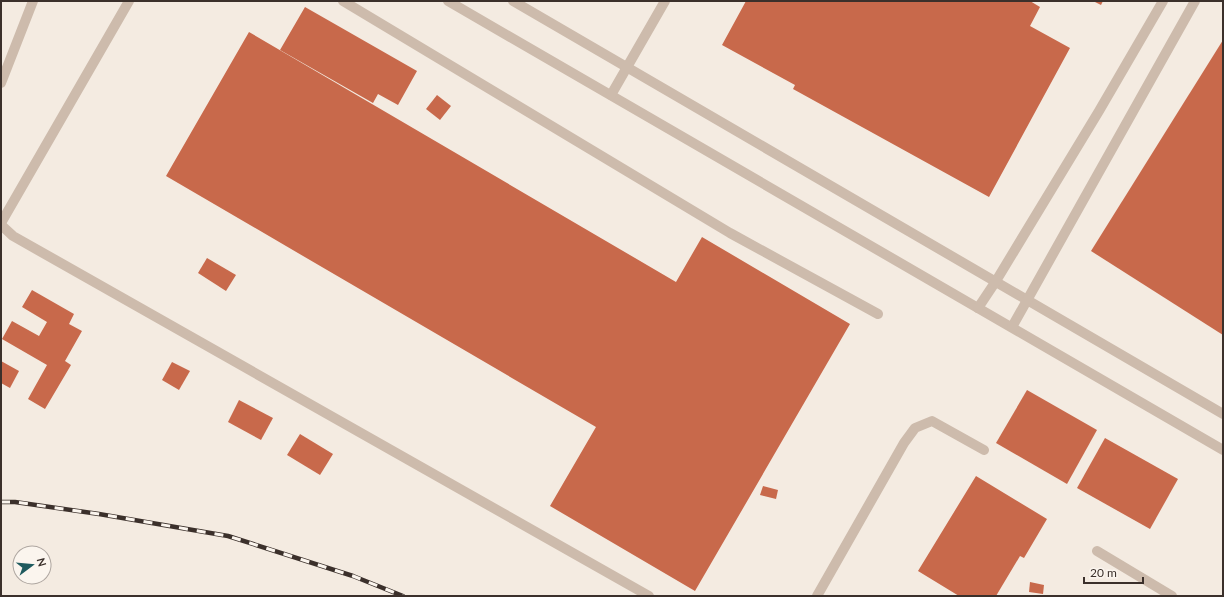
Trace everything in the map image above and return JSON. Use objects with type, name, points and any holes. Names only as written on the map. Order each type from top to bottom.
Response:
[{"type":"lane","points":[[1,83],[33,1]]},
{"type":"lane","points":[[129,1],[1,224],[14,236],[649,596]]},
{"type":"lane","points":[[343,1],[730,233],[878,314]]},
{"type":"lane","points":[[448,1],[1223,450]]},
{"type":"lane","points":[[513,1],[1223,414]]},
{"type":"lane","points":[[610,95],[665,1]]},
{"type":"lane","points":[[978,308],[996,281],[1099,111],[1163,1]]},
{"type":"lane","points":[[1012,327],[1195,1]]},
{"type":"lane","points":[[817,596],[904,443],[915,428],[932,422],[984,450]]},
{"type":"lane","points":[[1097,551],[1172,596]]},
{"type":"building","points":[[746,1],[1030,1],[1040,7],[1030,26],[1070,48],[989,197],[793,89],[795,85],[722,45]]},
{"type":"building","points":[[1093,1],[1103,1],[1101,5]]},
{"type":"building","points":[[305,7],[417,71],[398,105],[378,94],[373,103],[280,50]]},
{"type":"building","points":[[249,32],[676,282],[702,237],[850,324],[695,591],[550,506],[596,427],[166,176]]},
{"type":"building","points":[[1223,40],[1223,335],[1091,251]]},
{"type":"building","points":[[437,95],[451,106],[440,120],[426,109]]},
{"type":"building","points":[[207,258],[236,275],[226,291],[198,273]]},
{"type":"building","points":[[32,290],[74,314],[69,324],[82,331],[65,361],[71,365],[45,409],[28,399],[47,365],[2,339],[12,321],[39,336],[47,322],[22,307]]},
{"type":"building","points":[[1,361],[19,371],[10,388],[1,383]]},
{"type":"building","points":[[172,362],[190,371],[179,390],[162,380]]},
{"type":"building","points":[[1027,390],[1097,430],[1067,484],[996,443]]},
{"type":"building","points":[[239,400],[273,418],[261,440],[228,422]]},
{"type":"building","points":[[300,434],[333,454],[320,475],[287,455]]},
{"type":"building","points":[[1105,438],[1178,479],[1150,529],[1077,488]]},
{"type":"building","points":[[976,476],[1047,519],[1024,558],[1020,556],[996,596],[959,596],[918,571]]},
{"type":"building","points":[[763,486],[778,490],[776,499],[760,495]]},
{"type":"building","points":[[1030,582],[1044,585],[1043,594],[1029,592]]},
{"type":"railway","points":[[1,502],[15,502],[99,514],[228,536],[353,576],[403,596]]}]
